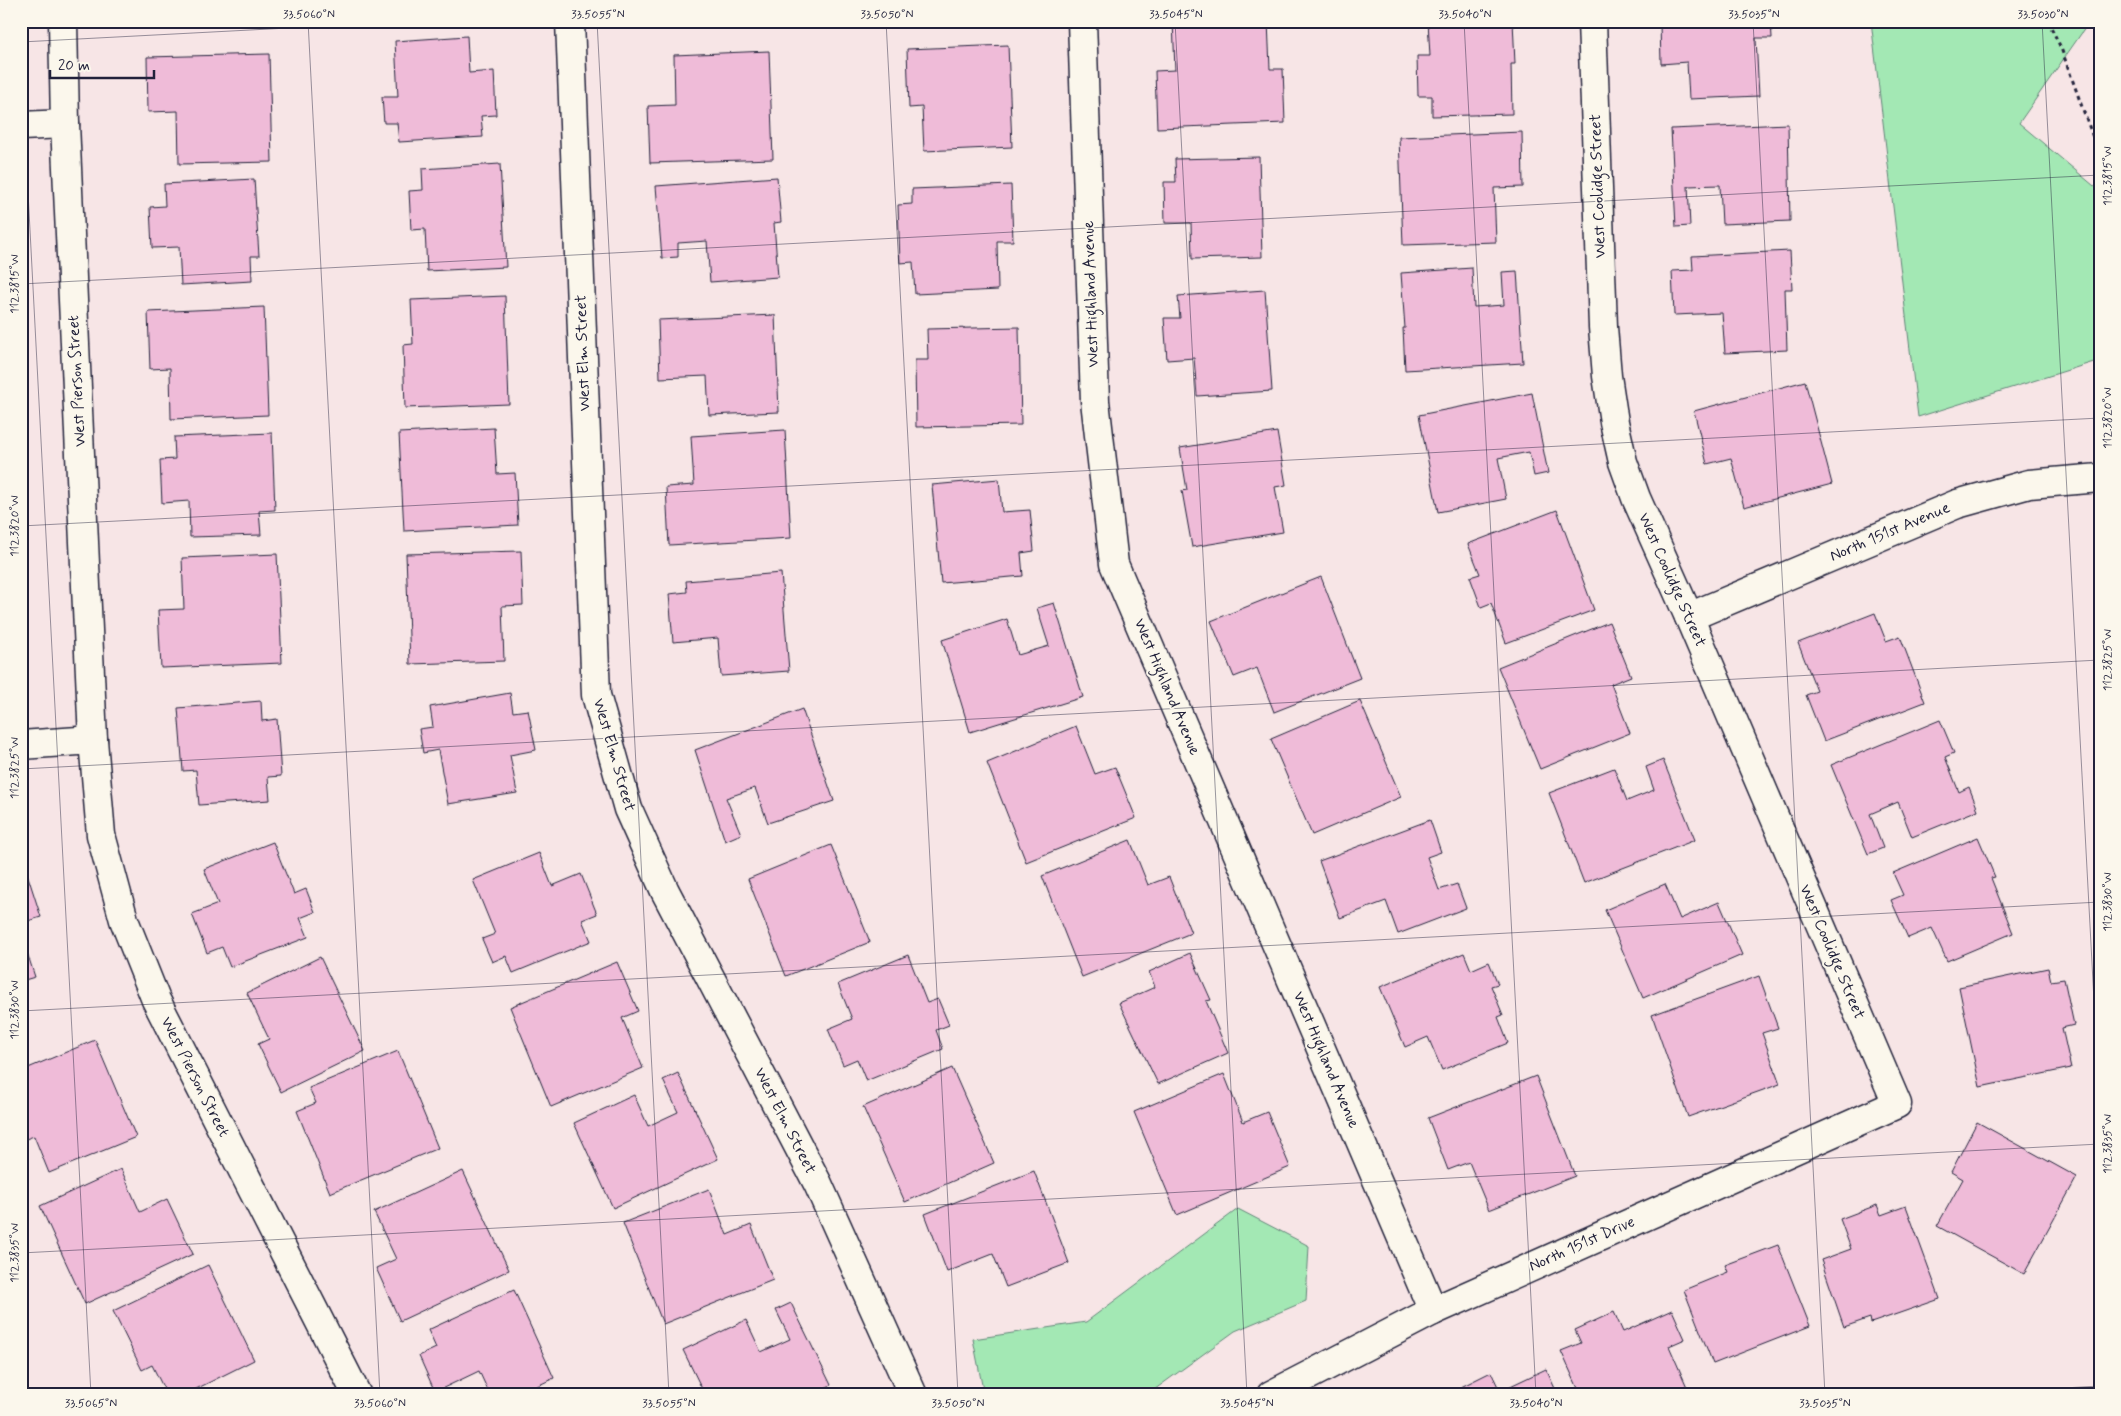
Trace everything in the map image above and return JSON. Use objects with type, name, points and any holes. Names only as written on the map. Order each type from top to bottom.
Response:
[{"type":"street","name":"West Pierson Street","points":[[62,21],[93,740],[101,835],[124,920],[152,991],[357,1395]]},
{"type":"street","name":"West Elm Street","points":[[570,21],[596,695],[628,808],[666,891],[818,1184],[913,1395]]},
{"type":"street","name":"West Highland Avenue","points":[[1082,21],[1095,402],[1114,564],[1433,1311]]},
{"type":"street","name":"West Coolidge Street","points":[[1592,21],[1603,327],[1607,376],[1614,422],[1623,462],[1636,498],[1898,1104]]},
{"type":"street","points":[[21,126],[65,124]]},
{"type":"street","name":"North 151st Avenue","points":[[1689,617],[1957,504],[2029,484],[2100,478]]},
{"type":"street","points":[[21,745],[93,740]]},
{"type":"street","name":"North 151st Drive","points":[[1271,1395],[1433,1311],[1898,1104]]},
{"type":"path","points":[[2048,21],[2061,48],[2100,157]]},
{"type":"green space","points":[[686,21],[744,21],[687,28]]},
{"type":"green space","points":[[1871,21],[2090,21],[2019,123],[2100,191],[2100,340],[2097,361],[1918,417]]},
{"type":"green space","points":[[1238,1209],[1309,1246],[1306,1301],[1235,1331],[1147,1395],[984,1395],[973,1339],[1086,1322]]},
{"type":"building","points":[[1173,21],[1268,21],[1270,69],[1283,69],[1285,123],[1157,128],[1155,71],[1175,70]]},
{"type":"building","points":[[1428,21],[1513,21],[1515,64],[1511,64],[1512,114],[1432,116],[1432,96],[1418,96],[1417,56],[1430,56]]},
{"type":"building","points":[[1674,21],[1771,21],[1772,38],[1756,38],[1759,96],[1689,99],[1687,62],[1661,64],[1660,23]]},
{"type":"building","points":[[467,36],[469,73],[494,71],[496,115],[481,116],[483,137],[399,142],[397,123],[384,123],[382,97],[398,97],[395,41]]},
{"type":"building","points":[[1008,45],[1012,147],[924,151],[922,107],[909,108],[907,49]]},
{"type":"building","points":[[769,51],[773,159],[650,163],[648,106],[675,105],[674,55]]},
{"type":"building","points":[[269,54],[272,162],[179,164],[178,111],[148,112],[147,57]]},
{"type":"building","points":[[1788,124],[1790,221],[1722,224],[1720,185],[1688,186],[1690,226],[1676,227],[1671,129]]},
{"type":"building","points":[[1522,132],[1523,187],[1494,188],[1496,242],[1403,245],[1399,137]]},
{"type":"building","points":[[1259,157],[1262,257],[1192,259],[1191,223],[1165,223],[1164,182],[1176,182],[1175,159]]},
{"type":"building","points":[[500,164],[506,267],[427,271],[425,229],[411,230],[409,191],[423,190],[422,169]]},
{"type":"building","points":[[777,177],[781,222],[774,223],[778,277],[710,282],[707,241],[678,243],[678,257],[662,258],[656,186]]},
{"type":"building","points":[[254,179],[259,256],[251,256],[252,281],[181,285],[179,247],[152,248],[150,207],[165,206],[164,184]]},
{"type":"building","points":[[1011,185],[1013,241],[997,241],[998,290],[915,294],[913,262],[900,263],[898,205],[912,204],[912,189]]},
{"type":"building","points":[[1790,251],[1792,289],[1785,289],[1787,350],[1725,353],[1722,313],[1674,315],[1672,271],[1693,270],[1692,256]]},
{"type":"building","points":[[1472,268],[1474,307],[1504,305],[1502,272],[1517,271],[1523,363],[1405,370],[1403,328],[1405,328],[1401,273]]},
{"type":"building","points":[[1265,290],[1272,391],[1197,396],[1194,358],[1167,360],[1164,318],[1180,318],[1178,296]]},
{"type":"building","points":[[505,296],[509,404],[405,408],[403,345],[413,344],[411,300]]},
{"type":"building","points":[[264,307],[268,415],[171,419],[170,368],[150,369],[148,312]]},
{"type":"building","points":[[775,315],[779,412],[709,415],[707,376],[660,378],[658,320]]},
{"type":"building","points":[[1019,327],[1021,425],[916,427],[915,360],[928,360],[927,329]]},
{"type":"building","points":[[1805,381],[1832,484],[1744,507],[1731,458],[1707,464],[1694,411]]},
{"type":"building","points":[[1532,393],[1548,473],[1534,476],[1529,452],[1498,458],[1506,499],[1438,512],[1419,415]]},
{"type":"building","points":[[494,428],[497,474],[515,473],[518,525],[404,531],[399,433]]},
{"type":"building","points":[[785,430],[791,538],[669,545],[666,487],[694,485],[691,436]]},
{"type":"building","points":[[1277,432],[1286,485],[1275,487],[1283,532],[1192,547],[1182,491],[1187,490],[1180,448]]},
{"type":"building","points":[[272,433],[275,510],[259,511],[261,535],[190,537],[189,501],[162,503],[160,460],[175,459],[174,437]]},
{"type":"building","points":[[999,479],[1002,512],[1030,510],[1034,551],[1021,553],[1023,576],[941,583],[932,485]]},
{"type":"building","points":[[1557,510],[1594,610],[1506,643],[1491,603],[1481,607],[1470,577],[1480,574],[1468,544]]},
{"type":"building","points":[[521,551],[523,605],[502,606],[504,661],[410,664],[406,554]]},
{"type":"building","points":[[277,554],[282,663],[161,668],[158,610],[184,609],[182,558]]},
{"type":"building","points":[[781,573],[789,671],[721,676],[718,638],[673,642],[669,594],[687,592],[686,581]]},
{"type":"building","points":[[1321,577],[1360,678],[1274,712],[1257,668],[1234,677],[1211,621]]},
{"type":"building","points":[[1054,603],[1083,697],[970,732],[942,640],[1007,619],[1018,655],[1049,646],[1037,608]]},
{"type":"building","points":[[1875,613],[1886,641],[1900,636],[1925,702],[1824,741],[1806,695],[1817,691],[1798,643]]},
{"type":"building","points":[[1609,622],[1631,676],[1611,684],[1630,733],[1540,769],[1498,667]]},
{"type":"building","points":[[510,693],[513,712],[528,710],[536,750],[510,755],[517,793],[448,804],[438,750],[423,753],[419,729],[433,727],[430,707]]},
{"type":"building","points":[[261,701],[262,721],[277,719],[281,776],[268,777],[270,800],[199,805],[196,770],[183,771],[178,708]]},
{"type":"building","points":[[1360,701],[1401,797],[1312,835],[1271,739]]},
{"type":"building","points":[[802,709],[834,801],[768,823],[755,788],[726,798],[741,834],[725,841],[695,750]]},
{"type":"building","points":[[1940,720],[1954,753],[1945,757],[1959,792],[1969,787],[1978,810],[1912,837],[1898,802],[1870,814],[1883,848],[1868,854],[1831,765]]},
{"type":"building","points":[[1076,726],[1095,774],[1115,767],[1136,818],[1026,862],[987,763]]},
{"type":"building","points":[[1663,760],[1695,840],[1584,883],[1549,793],[1614,768],[1627,801],[1654,790],[1646,767]]},
{"type":"building","points":[[1430,820],[1441,852],[1427,857],[1439,890],[1457,884],[1466,908],[1398,934],[1386,901],[1340,918],[1319,861]]},
{"type":"building","points":[[1978,837],[1995,877],[1991,878],[2013,933],[1947,961],[1932,928],[1908,938],[1891,900],[1903,895],[1893,873]]},
{"type":"building","points":[[1130,840],[1148,885],[1169,877],[1191,933],[1082,977],[1042,876]]},
{"type":"building","points":[[273,842],[294,894],[306,889],[315,912],[300,918],[308,937],[230,967],[222,947],[207,953],[192,914],[218,904],[204,869]]},
{"type":"building","points":[[831,845],[870,942],[786,976],[748,879]]},
{"type":"building","points":[[539,853],[552,886],[581,874],[597,914],[582,920],[591,941],[513,973],[506,956],[492,962],[482,939],[495,934],[473,880]]},
{"type":"building","points":[[24,864],[41,917],[21,923],[21,865]]},
{"type":"building","points":[[1665,884],[1680,919],[1719,902],[1742,955],[1643,998],[1605,910]]},
{"type":"building","points":[[21,934],[35,977],[21,981]]},
{"type":"building","points":[[1190,953],[1211,1000],[1206,1001],[1228,1053],[1158,1084],[1119,1003],[1155,987],[1149,972]]},
{"type":"building","points":[[1464,953],[1471,970],[1489,962],[1498,984],[1491,986],[1503,1015],[1498,1017],[1508,1043],[1442,1070],[1428,1037],[1405,1047],[1380,987]]},
{"type":"building","points":[[908,955],[927,1003],[938,999],[949,1025],[936,1030],[943,1049],[866,1081],[857,1059],[843,1065],[828,1029],[852,1019],[838,984]]},
{"type":"building","points":[[320,957],[365,1051],[281,1092],[258,1044],[269,1039],[247,993]]},
{"type":"building","points":[[617,962],[638,1011],[622,1018],[643,1068],[551,1107],[510,1007]]},
{"type":"building","points":[[2048,968],[2051,981],[2064,979],[2074,1025],[2062,1028],[2071,1068],[1980,1087],[1959,987]]},
{"type":"building","points":[[1759,976],[1778,1028],[1762,1033],[1780,1084],[1688,1117],[1652,1015]]},
{"type":"building","points":[[95,1040],[136,1137],[49,1173],[34,1136],[23,1140],[21,1136],[21,1071]]},
{"type":"building","points":[[398,1051],[438,1148],[330,1193],[297,1111],[316,1103],[309,1088]]},
{"type":"building","points":[[952,1068],[994,1163],[905,1202],[863,1107]]},
{"type":"building","points":[[678,1073],[718,1159],[613,1208],[574,1123],[634,1095],[648,1126],[678,1112],[663,1080]]},
{"type":"building","points":[[1224,1074],[1243,1122],[1267,1112],[1290,1167],[1177,1215],[1134,1112]]},
{"type":"building","points":[[1536,1076],[1575,1176],[1489,1210],[1469,1162],[1448,1170],[1428,1118]]},
{"type":"building","points":[[1977,1122],[2077,1177],[2024,1274],[1937,1226],[1963,1179],[1951,1172]]},
{"type":"building","points":[[121,1169],[140,1212],[167,1199],[193,1254],[85,1304],[40,1206]]},
{"type":"building","points":[[463,1171],[509,1270],[400,1321],[376,1268],[396,1259],[374,1212]]},
{"type":"building","points":[[1034,1171],[1069,1263],[1006,1287],[993,1254],[947,1272],[925,1214]]},
{"type":"building","points":[[709,1189],[727,1235],[751,1225],[773,1280],[663,1324],[623,1223]]},
{"type":"building","points":[[1877,1205],[1881,1215],[1906,1206],[1940,1299],[1871,1323],[1870,1318],[1844,1327],[1821,1260],[1851,1249],[1840,1219]]},
{"type":"building","points":[[1778,1245],[1810,1326],[1713,1364],[1684,1290],[1728,1272],[1725,1265]]},
{"type":"building","points":[[208,1265],[254,1360],[184,1395],[167,1395],[152,1365],[142,1370],[113,1311]]},
{"type":"building","points":[[514,1290],[554,1378],[518,1395],[490,1395],[479,1371],[435,1392],[419,1356],[436,1348],[428,1330]]},
{"type":"building","points":[[791,1303],[831,1385],[810,1395],[705,1395],[683,1350],[746,1320],[761,1352],[790,1339],[776,1310]]},
{"type":"building","points":[[1672,1310],[1685,1339],[1669,1346],[1687,1387],[1669,1395],[1581,1395],[1561,1351],[1581,1343],[1575,1330],[1614,1312],[1623,1332]]},
{"type":"building","points":[[1546,1369],[1558,1395],[1445,1395],[1491,1372],[1500,1391]]}]
